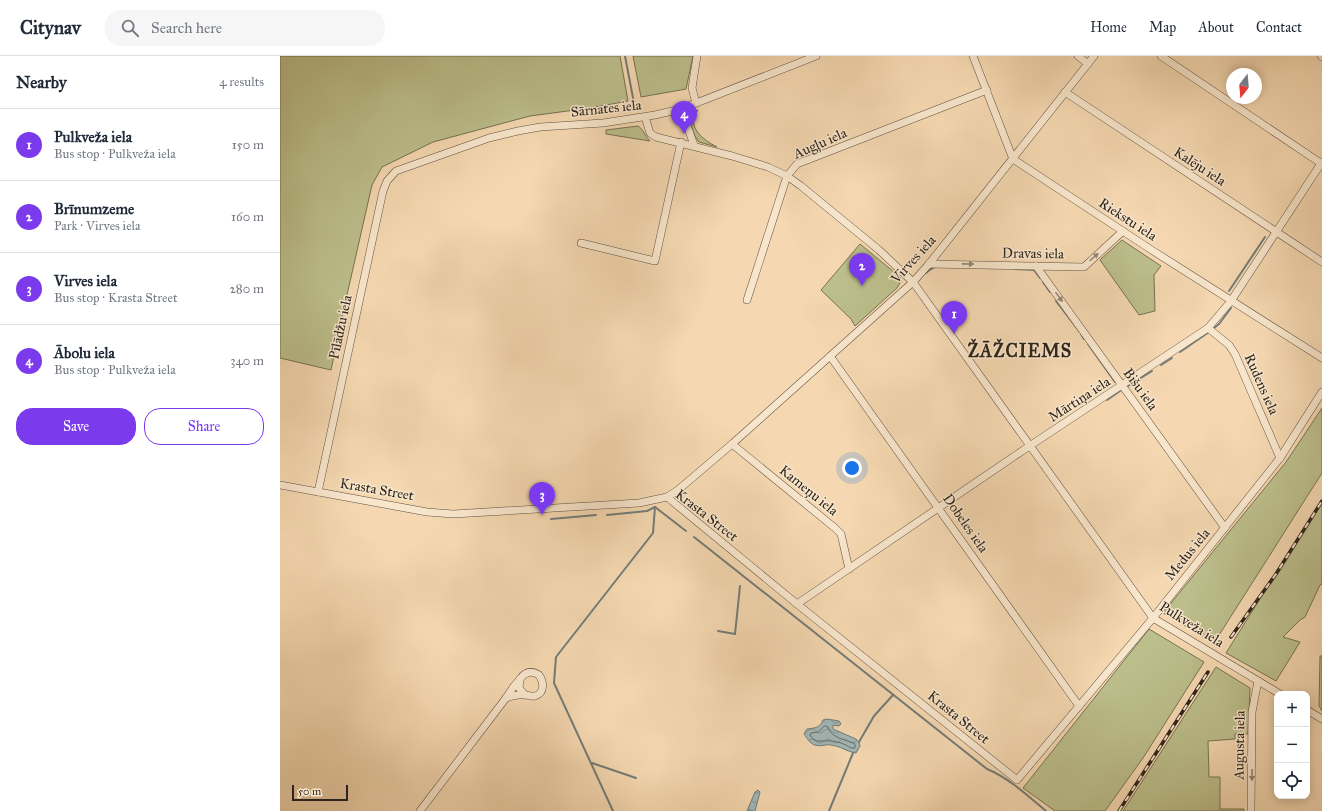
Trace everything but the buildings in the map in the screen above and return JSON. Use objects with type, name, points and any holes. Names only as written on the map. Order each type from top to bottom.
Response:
[{"type":"street","points":[[696,103],[692,88],[697,56]]},
{"type":"street","name":"Sārnates iela","points":[[396,171],[489,138],[518,131],[540,127],[602,123],[645,117],[680,108],[816,56]]},
{"type":"street","points":[[973,56],[1012,159]]},
{"type":"street","points":[[1078,56],[1088,64]]},
{"type":"street","name":"Virves iela","points":[[667,497],[678,490],[732,444],[913,282],[929,264],[1094,56]]},
{"type":"street","points":[[1161,56],[1322,163]]},
{"type":"street","name":"Augļu iela","points":[[747,300],[787,176],[797,164],[987,90]]},
{"type":"street","name":"Kalēju iela","points":[[1065,92],[1322,262]]},
{"type":"street","points":[[680,108],[694,146]]},
{"type":"street","name":"Pulkveža iela","points":[[645,117],[650,133],[656,137],[681,142],[768,167],[787,176],[879,250],[913,282],[1153,618],[1275,691]]},
{"type":"street","points":[[581,243],[655,261],[681,142]]},
{"type":"street","name":"Riekstu iela","points":[[1012,159],[1322,358]]},
{"type":"street","name":"Mārtiņa iela","points":[[797,604],[1030,446],[1123,386],[1208,328],[1231,301],[1322,163]]},
{"type":"street","name":"Pīlādžu iela","points":[[318,492],[383,191],[387,181],[396,171]]},
{"type":"street","name":"Dravas iela","points":[[929,264],[1084,267],[1123,231]]},
{"type":"street","name":"Bišu iela","points":[[1036,266],[1224,528]]},
{"type":"street","name":"Rudens iela","points":[[1208,328],[1229,345],[1235,354],[1280,458]]},
{"type":"street","name":"Dobeles iela","points":[[830,356],[1079,706]]},
{"type":"street","name":"Medus iela","points":[[1017,780],[1153,618],[1280,458],[1322,392]]},
{"type":"street","name":"Kameņu iela","points":[[732,444],[841,534],[849,569]]},
{"type":"street","name":"Krasta Street","points":[[280,485],[427,512],[453,514],[640,503],[667,497],[797,604],[1017,780]]},
{"type":"street","points":[[420,811],[523,675],[531,672],[542,678],[543,687],[541,691],[534,696],[525,695],[506,698]]},
{"type":"street","points":[[520,679],[519,688],[525,695]]},
{"type":"street","name":"Augusta iela","points":[[1252,811],[1252,712],[1258,681]]},
{"type":"street","points":[[1310,712],[1322,719]]},
{"type":"green space","points":[[280,56],[620,56],[628,101],[530,116],[433,142],[382,167],[372,185],[331,370],[280,358]]},
{"type":"green space","points":[[633,56],[693,56],[686,89],[641,97]]},
{"type":"green space","points":[[698,110],[694,122],[697,132],[706,141],[717,147],[699,142],[695,136],[687,115],[688,113]]},
{"type":"green space","points":[[638,126],[650,141],[606,134],[606,130]]},
{"type":"green space","points":[[1122,240],[1161,266],[1154,275],[1155,311],[1139,315],[1100,260]]},
{"type":"green space","points":[[860,244],[900,277],[901,281],[897,288],[855,326],[851,319],[821,290]]},
{"type":"green space","points":[[1322,408],[1322,473],[1214,643],[1163,613],[1286,462]]},
{"type":"green space","points":[[1322,500],[1322,584],[1320,585],[1305,617],[1283,637],[1300,642],[1276,681],[1226,653]]},
{"type":"green space","points":[[1149,629],[1204,662],[1143,758],[1105,811],[1055,811],[1023,788]]},
{"type":"green space","points":[[1320,656],[1322,656],[1322,711],[1319,706]]},
{"type":"green space","points":[[1216,667],[1250,688],[1248,734],[1235,734],[1235,739],[1208,741],[1209,777],[1220,777],[1220,809],[1244,809],[1244,811],[1123,811]]},
{"type":"water","points":[[827,719],[839,721],[841,724],[839,726],[833,725],[833,729],[856,739],[859,742],[860,746],[856,753],[835,746],[817,746],[809,741],[804,734],[807,729],[817,727],[823,720]]},
{"type":"water","points":[[758,790],[760,792],[755,811],[747,811],[755,792]]},
{"type":"waterway","points":[[625,56],[634,103]]},
{"type":"waterway","points":[[1229,291],[1265,237]]},
{"type":"waterway","points":[[926,273],[935,267]]},
{"type":"waterway","points":[[1015,269],[1034,270],[1040,278]]},
{"type":"waterway","points":[[1043,282],[1050,292]]},
{"type":"waterway","points":[[1056,301],[1079,331]]},
{"type":"waterway","points":[[1214,328],[1219,324],[1231,308]]},
{"type":"waterway","points":[[1180,352],[1209,332]]},
{"type":"waterway","points":[[1081,334],[1084,339]]},
{"type":"waterway","points":[[1088,344],[1115,382]]},
{"type":"waterway","points":[[1161,365],[1172,358]]},
{"type":"waterway","points":[[1128,386],[1152,371]]},
{"type":"waterway","points":[[1107,400],[1120,391]]},
{"type":"waterway","points":[[655,507],[686,531]]},
{"type":"waterway","points":[[607,515],[647,511],[655,507]]},
{"type":"waterway","points":[[613,811],[554,683],[556,657],[653,533],[655,507]]},
{"type":"waterway","points":[[551,519],[596,515]]},
{"type":"waterway","points":[[694,537],[987,769],[1011,782],[1046,811]]},
{"type":"waterway","points":[[718,631],[735,634],[740,586]]},
{"type":"waterway","points":[[859,742],[874,716],[893,695]]},
{"type":"waterway","points":[[829,811],[853,753]]},
{"type":"waterway","points":[[592,763],[636,778]]},
{"type":"railway","points":[[1231,637],[1276,574],[1322,501]]},
{"type":"railway","points":[[1119,811],[1208,672]]},
{"type":"place","name":"Ābolu iela","points":[[684,134]]},
{"type":"place","name":"Brīnumzeme","points":[[862,286]]},
{"type":"place","name":"Pulkveža iela","points":[[954,334]]},
{"type":"place","name":"Virves iela","points":[[542,515]]},
{"type":"district","name":"ŽĀŽCIEMS","points":[[1020,351]]}]
